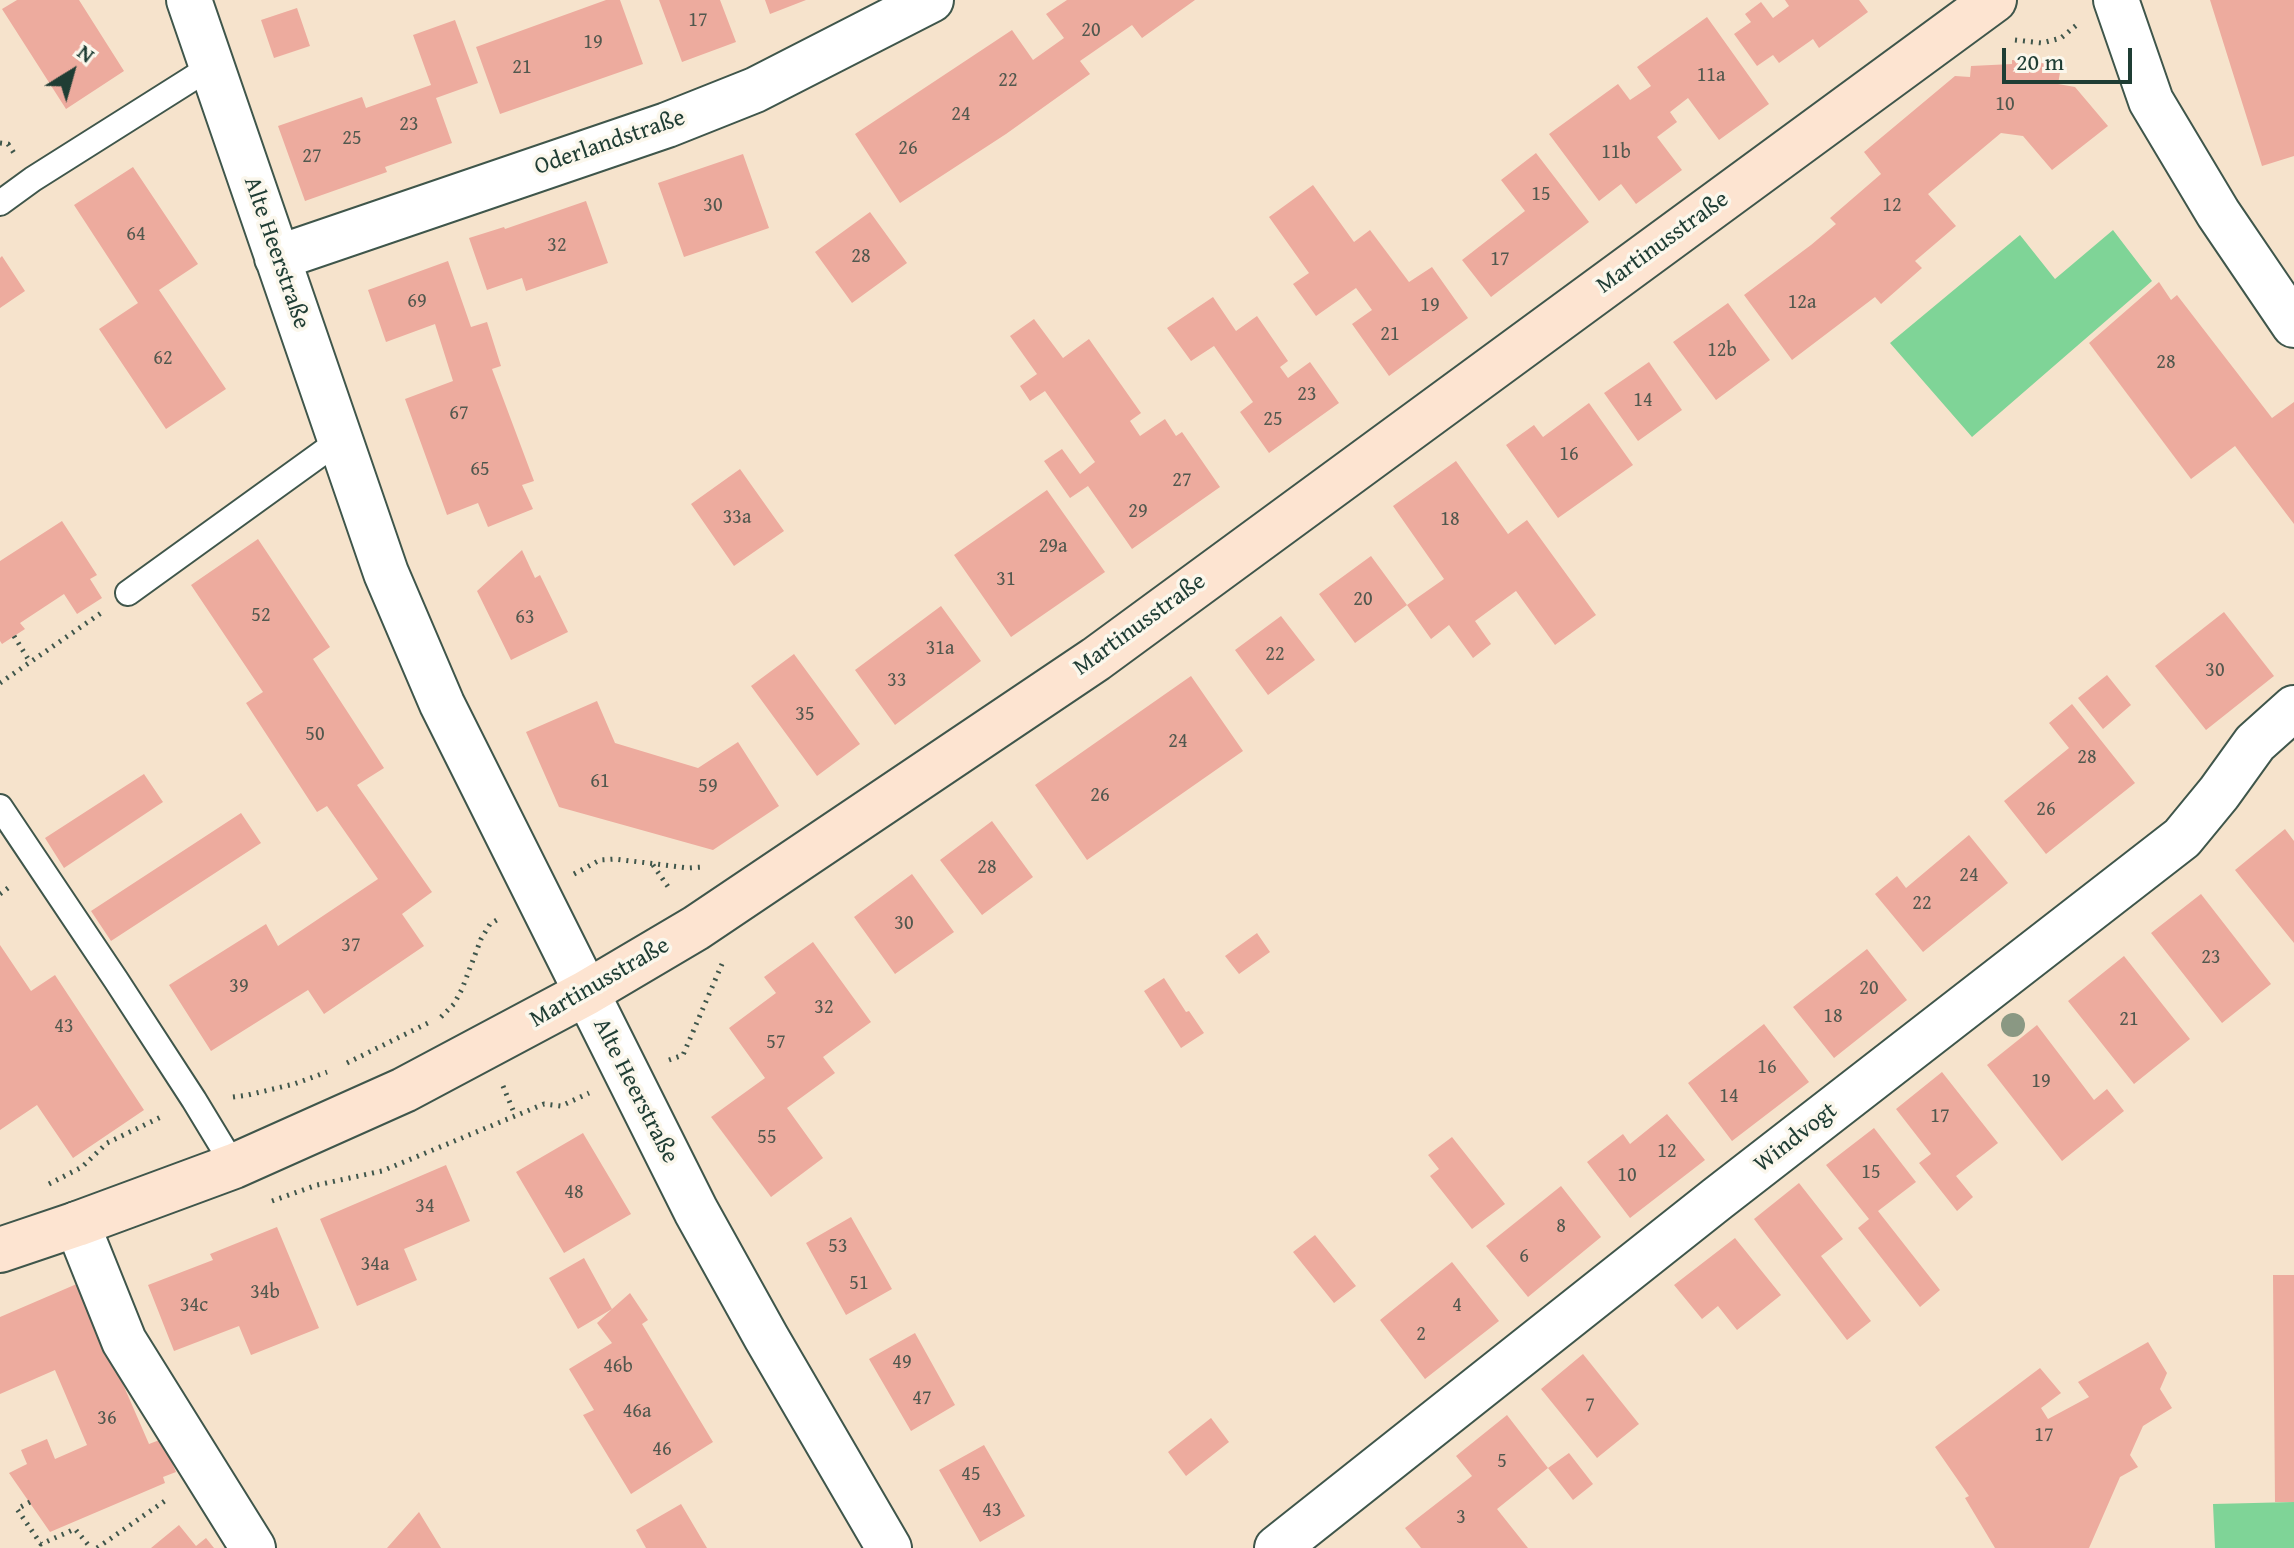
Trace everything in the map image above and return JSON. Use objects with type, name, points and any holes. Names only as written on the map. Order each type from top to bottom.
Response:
[{"type":"main road","name":"Martinusstraße","points":[[0,1250],[234,1166],[404,1090],[586,993],[696,928],[1096,659],[1994,0]]},
{"type":"street","name":"Alte Heerstraße","points":[[189,0],[386,573],[442,704],[696,1211],[889,1548]]},
{"type":"street","name":"Oderlandstraße","points":[[277,258],[667,125],[755,90],[931,0]]},
{"type":"street","points":[[2116,0],[2151,101],[2218,213],[2294,325]]},
{"type":"street","name":"Windvogt","points":[[1277,1548],[1717,1199],[2182,838],[2255,743],[2294,708]]},
{"type":"street","points":[[77,1224],[124,1341],[253,1548]]},
{"type":"lane","points":[[0,203],[212,66]]},
{"type":"lane","points":[[128,593],[340,440]]},
{"type":"lane","points":[[0,807],[116,980],[234,1166]]},
{"type":"path","points":[[0,683],[128,593]]},
{"type":"path","points":[[14,636],[30,662]]},
{"type":"path","points":[[44,1186],[82,1167],[107,1143],[194,1100],[248,1095],[294,1084],[334,1070],[443,1015],[458,997],[490,924],[600,860],[688,868],[713,867]]},
{"type":"path","points":[[97,1548],[206,1473]]},
{"type":"path","points":[[30,1502],[17,1509],[41,1544],[75,1529],[91,1548]]},
{"type":"green space","points":[[2113,230],[2152,281],[1972,437],[1890,343],[2020,235],[2055,279]]},
{"type":"green space","points":[[2294,1502],[2294,1548],[2215,1548],[2213,1504]]},
{"type":"building","points":[[17,0],[79,0],[124,71],[66,109],[2,9]]},
{"type":"building","points":[[606,0],[620,0],[643,64],[500,114],[476,47]]},
{"type":"building","points":[[659,0],[720,0],[736,42],[682,62]]},
{"type":"building","points":[[765,0],[806,0],[770,14]]},
{"type":"building","points":[[1067,0],[1195,0],[1142,38],[1132,25],[1080,61],[1090,74],[1006,134],[900,203],[855,134],[1012,30],[1033,60],[1064,38],[1046,14]]},
{"type":"building","points":[[1785,0],[1859,0],[1868,12],[1819,48],[1813,39],[1779,63],[1773,55],[1757,66],[1734,34],[1751,22],[1745,14],[1761,2],[1773,18],[1789,6]]},
{"type":"building","points":[[2210,0],[2294,0],[2294,156],[2262,166]]},
{"type":"building","points":[[297,8],[310,46],[274,58],[261,20]]},
{"type":"building","points":[[1707,17],[1769,104],[1719,140],[1688,98],[1670,112],[1677,122],[1657,137],[1682,170],[1636,204],[1621,184],[1599,201],[1549,134],[1618,84],[1630,100],[1651,86],[1637,67]]},
{"type":"building","points":[[455,20],[478,83],[436,98],[452,143],[385,167],[387,172],[305,201],[278,126],[362,97],[366,108],[431,85],[413,35]]},
{"type":"building","points":[[2012,60],[2061,67],[2058,84],[2075,87],[2108,126],[2052,170],[2023,136],[2001,133],[1928,194],[1956,226],[1915,261],[1922,268],[1881,304],[1875,297],[1792,360],[1744,295],[1836,224],[1830,218],[1881,174],[1864,152],[1955,76],[1970,77],[1971,66],[2012,64]]},
{"type":"building","points":[[1536,153],[1589,222],[1491,297],[1462,260],[1525,211],[1501,180]]},
{"type":"building","points":[[743,154],[769,228],[684,257],[658,183]]},
{"type":"building","points":[[133,167],[198,264],[159,290],[226,389],[166,429],[99,329],[138,303],[74,205]]},
{"type":"building","points":[[1313,185],[1354,242],[1370,230],[1409,282],[1432,267],[1468,318],[1389,376],[1352,324],[1372,310],[1356,288],[1316,316],[1293,284],[1309,273],[1269,217]]},
{"type":"building","points":[[586,201],[608,263],[526,291],[522,278],[487,290],[469,238]]},
{"type":"building","points":[[870,212],[907,263],[852,303],[815,252]]},
{"type":"building","points":[[2,256],[25,291],[0,308],[0,258]]},
{"type":"building","points":[[448,261],[471,327],[487,322],[501,366],[492,369],[534,481],[522,485],[533,509],[488,527],[478,503],[447,515],[405,399],[453,381],[435,324],[386,342],[368,290]]},
{"type":"building","points":[[2159,282],[2171,300],[2177,295],[2272,418],[2294,402],[2294,524],[2235,446],[2191,479],[2089,343]]},
{"type":"building","points":[[1213,297],[1236,331],[1257,316],[1288,361],[1280,367],[1288,378],[1310,362],[1339,403],[1269,453],[1240,412],[1253,402],[1214,346],[1191,361],[1167,328]]},
{"type":"building","points":[[1728,303],[1770,360],[1716,400],[1673,342]]},
{"type":"building","points":[[1034,319],[1063,358],[1089,339],[1141,413],[1130,421],[1140,436],[1165,419],[1176,436],[1182,432],[1220,487],[1132,549],[1088,486],[1070,498],[1044,461],[1062,449],[1080,474],[1095,462],[1045,391],[1030,401],[1020,386],[1037,374],[1010,336]]},
{"type":"building","points":[[1649,362],[1682,410],[1638,441],[1604,393]]},
{"type":"building","points":[[1589,403],[1633,465],[1558,518],[1506,445],[1534,425],[1543,437]]},
{"type":"building","points":[[1456,461],[1508,534],[1527,520],[1596,615],[1555,645],[1516,591],[1475,621],[1491,644],[1473,658],[1449,625],[1431,639],[1407,605],[1444,579],[1393,506]]},
{"type":"building","points":[[740,469],[784,531],[734,566],[691,504]]},
{"type":"building","points":[[1047,490],[1105,572],[1011,637],[954,555]]},
{"type":"building","points":[[62,521],[97,575],[90,579],[102,598],[77,614],[64,594],[20,623],[25,629],[2,644],[0,561]]},
{"type":"building","points":[[258,539],[330,647],[313,659],[384,768],[357,785],[432,892],[402,914],[424,946],[324,1014],[308,990],[211,1051],[169,985],[266,924],[278,946],[378,879],[327,806],[317,812],[246,703],[263,692],[191,585]]},
{"type":"building","points":[[522,550],[535,578],[540,575],[568,632],[511,660],[477,591]]},
{"type":"building","points":[[1371,556],[1407,605],[1355,643],[1319,594]]},
{"type":"building","points":[[941,606],[981,661],[895,725],[855,670]]},
{"type":"building","points":[[2224,612],[2274,676],[2206,730],[2155,666]]},
{"type":"building","points":[[1281,616],[1315,660],[1268,695],[1235,650]]},
{"type":"building","points":[[794,654],[860,744],[817,776],[751,686]]},
{"type":"building","points":[[2107,675],[2131,705],[2103,729],[2078,698]]},
{"type":"building","points":[[1191,676],[1243,751],[1087,860],[1035,785]]},
{"type":"building","points":[[597,701],[615,743],[698,768],[738,742],[779,806],[713,850],[559,807],[526,732]]},
{"type":"building","points":[[2072,704],[2135,783],[2046,854],[2004,801],[2069,748],[2049,723]]},
{"type":"building","points":[[144,774],[163,802],[64,868],[45,838]]},
{"type":"building","points":[[241,813],[261,843],[111,941],[91,911]]},
{"type":"building","points":[[992,821],[1033,877],[982,915],[940,860]]},
{"type":"building","points":[[2285,829],[2294,841],[2294,943],[2235,870]]},
{"type":"building","points":[[1969,835],[2008,883],[1923,952],[1875,894],[1897,876],[1906,888]]},
{"type":"building","points":[[912,874],[954,932],[895,974],[854,917]]},
{"type":"building","points":[[2201,894],[2271,984],[2222,1023],[2151,933]]},
{"type":"building","points":[[1257,933],[1270,952],[1239,974],[1225,956]]},
{"type":"building","points":[[813,942],[871,1022],[823,1057],[835,1073],[787,1108],[823,1158],[771,1197],[711,1117],[765,1078],[729,1028],[776,993],[764,977]]},
{"type":"building","points":[[0,945],[31,991],[55,975],[144,1110],[73,1158],[37,1105],[0,1130]]},
{"type":"building","points":[[1867,949],[1907,1000],[1834,1058],[1793,1007]]},
{"type":"building","points":[[2124,956],[2190,1039],[2134,1084],[2068,1001]]},
{"type":"building","points":[[1164,978],[1204,1033],[1181,1048],[1144,991]]},
{"type":"building","points":[[1764,1024],[1809,1082],[1732,1141],[1688,1083]]},
{"type":"building","points":[[2037,1025],[2094,1100],[2107,1089],[2124,1111],[2062,1161],[1987,1065]]},
{"type":"building","points":[[1942,1072],[1998,1143],[1956,1176],[1973,1197],[1957,1211],[1919,1163],[1931,1154],[1896,1109]]},
{"type":"building","points":[[1667,1114],[1705,1160],[1630,1218],[1587,1162],[1623,1134],[1630,1144]]},
{"type":"building","points":[[1874,1128],[1916,1182],[1878,1211],[1940,1290],[1920,1307],[1858,1228],[1869,1219],[1826,1165]]},
{"type":"building","points":[[583,1133],[631,1214],[564,1253],[516,1172]]},
{"type":"building","points":[[1452,1137],[1505,1204],[1472,1229],[1430,1176],[1439,1169],[1428,1155]]},
{"type":"building","points":[[446,1165],[470,1221],[404,1249],[417,1280],[357,1306],[320,1219]]},
{"type":"building","points":[[1799,1183],[1843,1239],[1821,1256],[1871,1321],[1847,1340],[1754,1219]]},
{"type":"building","points":[[1561,1186],[1601,1237],[1528,1297],[1486,1246]]},
{"type":"building","points":[[851,1217],[892,1289],[846,1315],[806,1243]]},
{"type":"building","points":[[277,1227],[319,1328],[251,1355],[239,1326],[174,1351],[148,1285],[213,1260],[210,1254]]},
{"type":"building","points":[[1315,1235],[1356,1286],[1334,1303],[1293,1252]]},
{"type":"building","points":[[1735,1238],[1781,1295],[1737,1330],[1718,1306],[1702,1319],[1674,1285]]},
{"type":"building","points":[[584,1258],[612,1309],[578,1329],[549,1278]]},
{"type":"building","points":[[1452,1262],[1499,1321],[1425,1379],[1380,1320]]},
{"type":"building","points":[[2273,1275],[2294,1275],[2294,1502],[2275,1502]]},
{"type":"building","points":[[79,1283],[149,1444],[162,1439],[176,1472],[163,1477],[165,1483],[50,1532],[9,1473],[27,1464],[21,1450],[47,1439],[55,1459],[87,1445],[55,1370],[0,1394],[0,1317]]},
{"type":"building","points":[[630,1293],[648,1320],[642,1324],[713,1442],[631,1494],[583,1415],[594,1410],[569,1369],[612,1343],[597,1323]]},
{"type":"building","points":[[915,1333],[955,1405],[911,1431],[869,1359]]},
{"type":"building","points":[[2148,1342],[2167,1373],[2160,1389],[2172,1408],[2143,1426],[2130,1455],[2138,1467],[2120,1477],[2089,1548],[1995,1548],[1965,1498],[1969,1496],[1935,1447],[2040,1368],[2061,1393],[2041,1408],[2048,1419],[2089,1397],[2078,1382]]},
{"type":"building","points":[[1583,1354],[1639,1424],[1597,1458],[1541,1389]]},
{"type":"building","points":[[1507,1415],[1548,1468],[1497,1509],[1528,1548],[1421,1548],[1405,1528],[1472,1476],[1456,1456]]},
{"type":"building","points":[[1211,1418],[1229,1442],[1186,1476],[1168,1452]]},
{"type":"building","points":[[984,1445],[1025,1516],[980,1542],[939,1470]]},
{"type":"building","points":[[1569,1453],[1593,1484],[1573,1500],[1548,1468]]},
{"type":"building","points":[[681,1504],[707,1548],[646,1548],[636,1530]]},
{"type":"building","points":[[419,1512],[441,1548],[387,1548]]},
{"type":"building","points":[[179,1525],[196,1546],[206,1538],[214,1548],[151,1548]]}]
